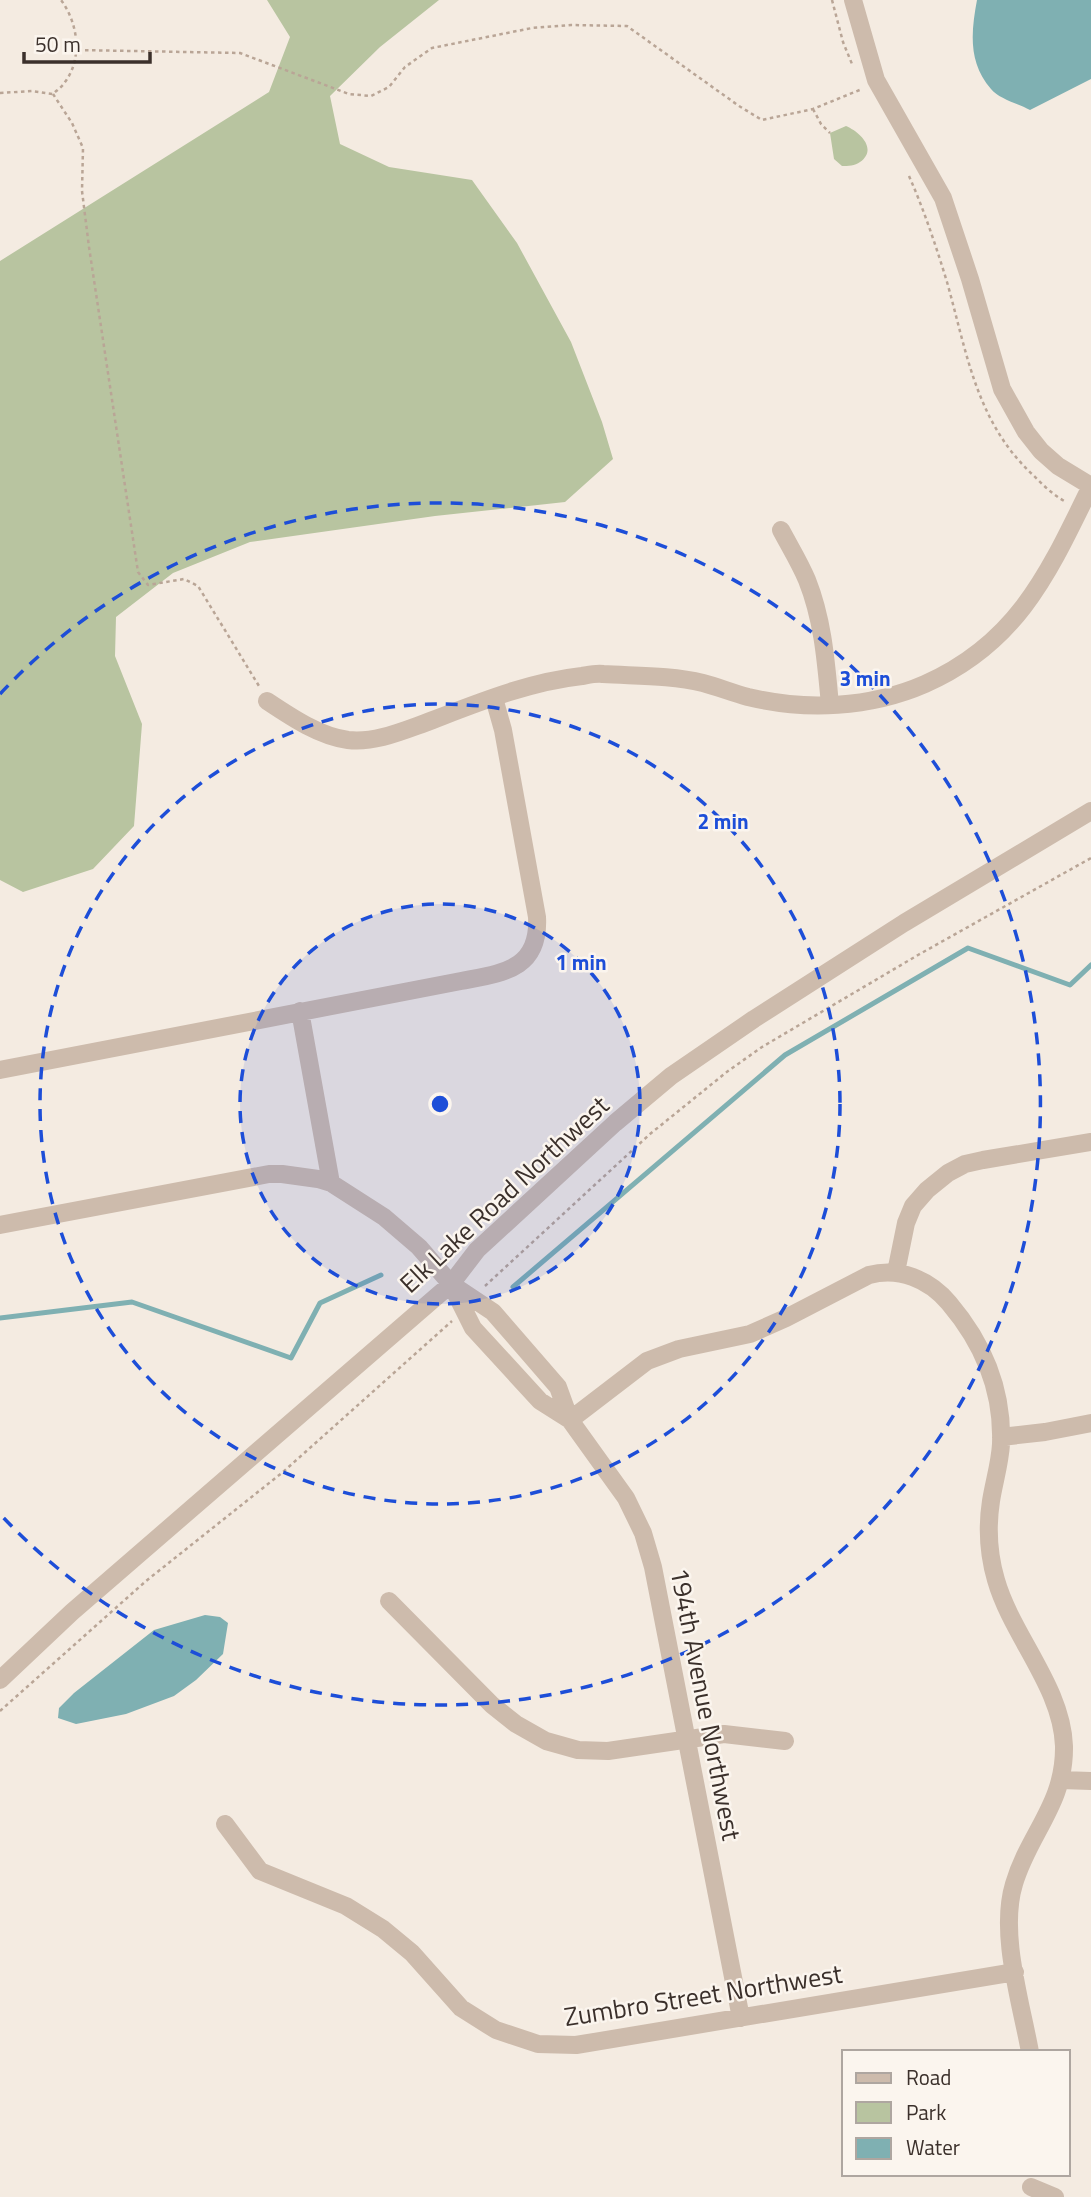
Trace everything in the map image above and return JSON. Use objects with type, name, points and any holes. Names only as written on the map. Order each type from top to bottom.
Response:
[{"type":"street","points":[[267,701],[315,729],[348,740],[366,740],[407,730],[494,698],[555,680],[603,674],[701,682],[749,697],[793,705],[859,703],[903,692],[947,672],[987,646],[1020,613],[1046,576],[1091,486],[1067,472],[1041,451],[1007,400],[943,198],[877,80],[853,0]]},
{"type":"street","points":[[781,530],[806,578],[817,611],[830,705]]},
{"type":"street","points":[[0,1070],[501,973],[513,968],[531,953],[538,931],[535,897],[503,730],[494,698]]},
{"type":"street","name":"Elk Lake Road Northwest","points":[[0,1679],[72,1612],[451,1283],[477,1250],[615,1123],[671,1076],[904,923],[1091,810]]},
{"type":"street","points":[[0,1225],[269,1174],[331,1183],[300,1012]]},
{"type":"street","points":[[896,1272],[906,1223],[913,1206],[926,1190],[948,1173],[965,1164],[983,1160],[1091,1142]]},
{"type":"street","name":"194th Avenue Northwest","points":[[331,1183],[384,1217],[419,1247],[468,1304],[473,1328],[540,1401],[570,1420]]},
{"type":"street","points":[[570,1420],[647,1361],[679,1349],[750,1334],[869,1275],[884,1271],[896,1272],[929,1285],[944,1297],[973,1335],[989,1368],[999,1405],[1000,1437],[989,1521],[996,1580],[1010,1618],[1057,1709],[1064,1743],[1061,1780],[1055,1799],[1028,1848],[1014,1884],[1009,1922],[1030,2050]]},
{"type":"street","name":"194th Avenue Northwest","points":[[468,1304],[493,1312],[558,1387],[570,1420],[626,1499],[643,1534],[653,1567],[741,2018]]},
{"type":"street","points":[[1000,1437],[1091,1423]]},
{"type":"street","points":[[388,1601],[492,1706],[546,1741],[578,1750],[608,1751],[724,1734],[785,1741]]},
{"type":"street","points":[[1061,1780],[1091,1781]]},
{"type":"street","name":"Zumbro Street Northwest","points":[[225,1824],[260,1871],[346,1906],[383,1929],[412,1953],[461,2008],[496,2030],[538,2044],[576,2045],[1015,1972]]},
{"type":"street","points":[[1030,2186],[1055,2197]]},
{"type":"path","points":[[53,94],[66,82],[78,50],[70,12],[61,0]]},
{"type":"path","points":[[832,0],[843,42],[853,66]]},
{"type":"path","points":[[78,50],[240,53],[349,94],[371,96],[389,87],[405,67],[432,48],[532,28],[612,24],[627,26],[738,106],[762,120],[813,109],[862,89]]},
{"type":"path","points":[[0,93],[32,91],[53,94],[72,123],[83,148],[82,191],[89,247],[138,572],[148,585],[184,579],[198,586],[267,701]]},
{"type":"path","points":[[813,109],[821,124],[830,133]]},
{"type":"path","points":[[907,172],[944,272],[982,404],[993,426],[1017,460],[1052,493],[1080,509]]},
{"type":"path","points":[[0,1711],[146,1581],[283,1472],[650,1134],[728,1071],[762,1047],[918,955],[1091,858]]},
{"type":"green space","points":[[267,0],[439,0],[380,47],[330,96],[340,144],[389,167],[472,180],[517,243],[571,342],[602,422],[613,459],[565,502],[435,516],[250,542],[173,573],[116,617],[115,656],[142,724],[134,826],[93,869],[23,892],[0,880],[0,261],[269,92],[290,37]]},
{"type":"green space","points":[[846,126],[857,132],[867,146],[865,157],[851,166],[842,166],[834,159],[830,133]]},
{"type":"water","points":[[977,0],[1091,0],[1091,79],[1030,110],[999,96],[984,79],[975,58],[973,24]]},
{"type":"water","points":[[205,1615],[220,1617],[228,1623],[223,1654],[196,1680],[174,1696],[126,1714],[76,1724],[58,1718],[59,1708],[74,1693],[154,1630]]},
{"type":"waterway","points":[[513,1287],[785,1055],[968,948],[1070,985],[1091,965]]},
{"type":"waterway","points":[[0,1318],[132,1302],[291,1358],[320,1303],[381,1275]]}]
